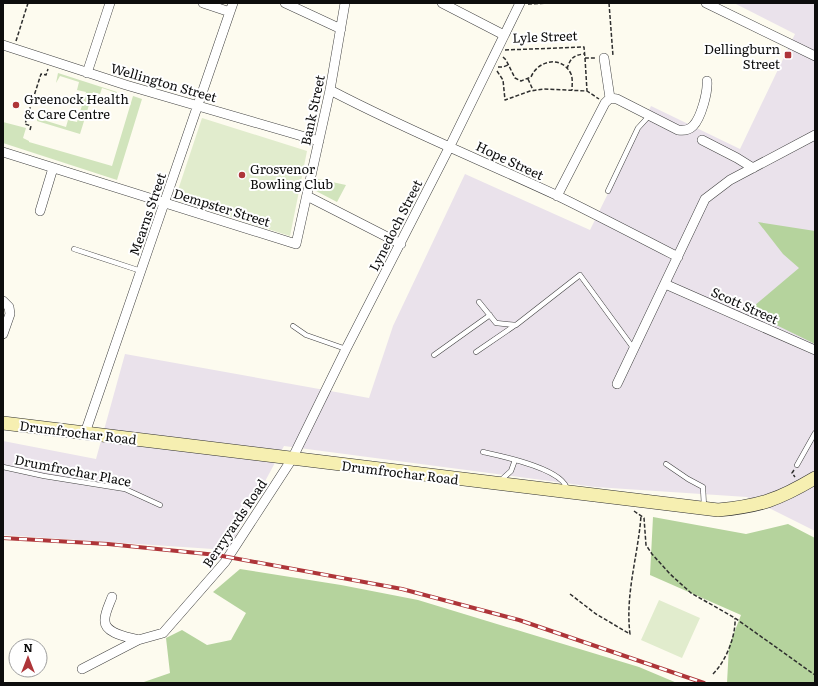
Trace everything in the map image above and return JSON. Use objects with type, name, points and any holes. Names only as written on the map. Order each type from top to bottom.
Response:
[{"type":"main road","name":"Drumfrochar Road","points":[[3,423],[718,510],[751,507],[773,501],[798,489],[815,478]]},
{"type":"street","points":[[87,73],[110,3]]},
{"type":"street","points":[[203,3],[232,7]]},
{"type":"street","points":[[285,3],[341,28]]},
{"type":"street","name":"Bank Street","points":[[296,244],[330,90],[345,3]]},
{"type":"street","name":"Lyle Street","points":[[442,3],[504,35]]},
{"type":"street","points":[[706,3],[815,56]]},
{"type":"street","name":"Lynedoch Street","points":[[292,459],[520,4]]},
{"type":"street","name":"Mearns Street","points":[[84,433],[141,271],[196,105],[232,7]]},
{"type":"street","name":"Wellington Street","points":[[3,45],[87,73],[319,141]]},
{"type":"street","points":[[557,196],[608,101],[604,58]]},
{"type":"street","points":[[608,101],[617,99],[678,130],[685,131],[694,126],[708,91],[707,81]]},
{"type":"street","name":"Hope Street","points":[[330,90],[384,119],[450,146],[557,196],[678,257]]},
{"type":"street","points":[[617,384],[705,199],[730,180],[815,135]]},
{"type":"street","points":[[702,140],[753,168]]},
{"type":"street","name":"Dempster Street","points":[[3,152],[296,244]]},
{"type":"street","points":[[40,211],[53,168]]},
{"type":"street","points":[[307,196],[401,244]]},
{"type":"street","name":"Scott Street","points":[[665,284],[815,350]]},
{"type":"street","points":[[3,334],[10,314],[6,304]]},
{"type":"street","name":"Berryyards Road","points":[[82,670],[138,640],[163,633],[225,562],[292,459]]},
{"type":"street","points":[[112,597],[104,620],[106,625],[112,632],[138,640]]},
{"type":"lane","points":[[608,191],[638,128],[649,116]]},
{"type":"lane","points":[[74,249],[141,271]]},
{"type":"lane","points":[[476,352],[516,325],[580,274],[634,349]]},
{"type":"lane","points":[[479,302],[496,323],[516,325]]},
{"type":"lane","points":[[434,355],[490,315]]},
{"type":"lane","points":[[293,326],[306,335],[346,349]]},
{"type":"lane","points":[[798,465],[815,434]]},
{"type":"lane","points":[[483,452],[515,460],[549,472],[564,482],[567,492]]},
{"type":"lane","points":[[499,484],[502,477],[511,471],[515,460]]},
{"type":"lane","points":[[666,464],[703,487],[704,508]]},
{"type":"lane","name":"Drumfrochar Place","points":[[3,467],[44,476],[124,489],[160,505]]},
{"type":"path","points":[[19,33],[28,3]]},
{"type":"path","points":[[520,4],[552,3]]},
{"type":"path","points":[[604,58],[613,58],[609,3]]},
{"type":"path","name":"Lyle Street","points":[[497,50],[509,51],[584,47],[585,58],[604,58]]},
{"type":"path","points":[[497,50],[506,60],[515,78],[521,81],[528,79],[539,66],[546,62],[557,62],[567,69],[571,75],[572,90]]},
{"type":"path","points":[[567,69],[571,58],[585,54]]},
{"type":"path","points":[[585,58],[587,91]]},
{"type":"path","points":[[30,130],[31,126],[25,124],[40,74],[46,75],[51,61]]},
{"type":"path","points":[[489,68],[498,72],[501,76],[505,100],[533,90],[572,90],[587,91],[608,101]]},
{"type":"path","points":[[528,79],[533,90]]},
{"type":"path","points":[[798,465],[792,472],[798,489]]},
{"type":"path","points":[[628,507],[644,518],[646,528],[646,545],[670,574],[691,592],[735,618],[815,674]]},
{"type":"path","points":[[570,594],[592,611],[630,634],[628,617],[629,591],[639,538],[641,516]]},
{"type":"path","points":[[713,674],[722,666],[735,626],[735,618]]},
{"type":"shaded area","points":[[734,3],[815,3],[815,531],[747,497],[595,487],[284,446],[228,550],[3,535],[3,441],[96,459],[125,354],[369,398],[393,326],[465,174],[590,230],[651,106],[740,149],[795,34]]},
{"type":"green space","points":[[58,73],[117,92],[102,88],[100,94],[93,92],[80,134],[37,121],[37,118],[66,127],[68,120],[77,122],[86,92],[77,90],[79,82],[60,76],[56,83]]},
{"type":"green space","points":[[133,96],[142,99],[117,180],[3,143],[3,122],[26,128],[23,138],[29,142],[112,166]]},
{"type":"green space","name":"Grosvenor Bowling Club","points":[[202,118],[307,151],[290,236],[175,199]]},
{"type":"green space","points":[[318,179],[346,185],[337,202],[316,191]]},
{"type":"green space","points":[[758,222],[815,231],[815,344],[748,311],[799,268],[783,254]]},
{"type":"green space","points":[[653,517],[746,534],[788,524],[815,538],[815,683],[727,683],[729,646],[741,615],[650,575]]},
{"type":"green space","points":[[240,569],[341,585],[418,600],[639,667],[677,683],[141,683],[170,673],[166,638],[182,630],[207,645],[231,640],[246,613],[213,592]]},
{"type":"green space","points":[[659,600],[700,618],[682,658],[641,640]]},
{"type":"railway","points":[[3,538],[108,544],[217,555],[402,589],[519,620],[704,683]]},
{"type":"place","name":"Dellingburn Street","points":[[788,55]]},
{"type":"place","name":"Greenock Health & Care Centre","points":[[16,105]]},
{"type":"place","name":"Grosvenor Bowling Club","points":[[242,175]]}]
